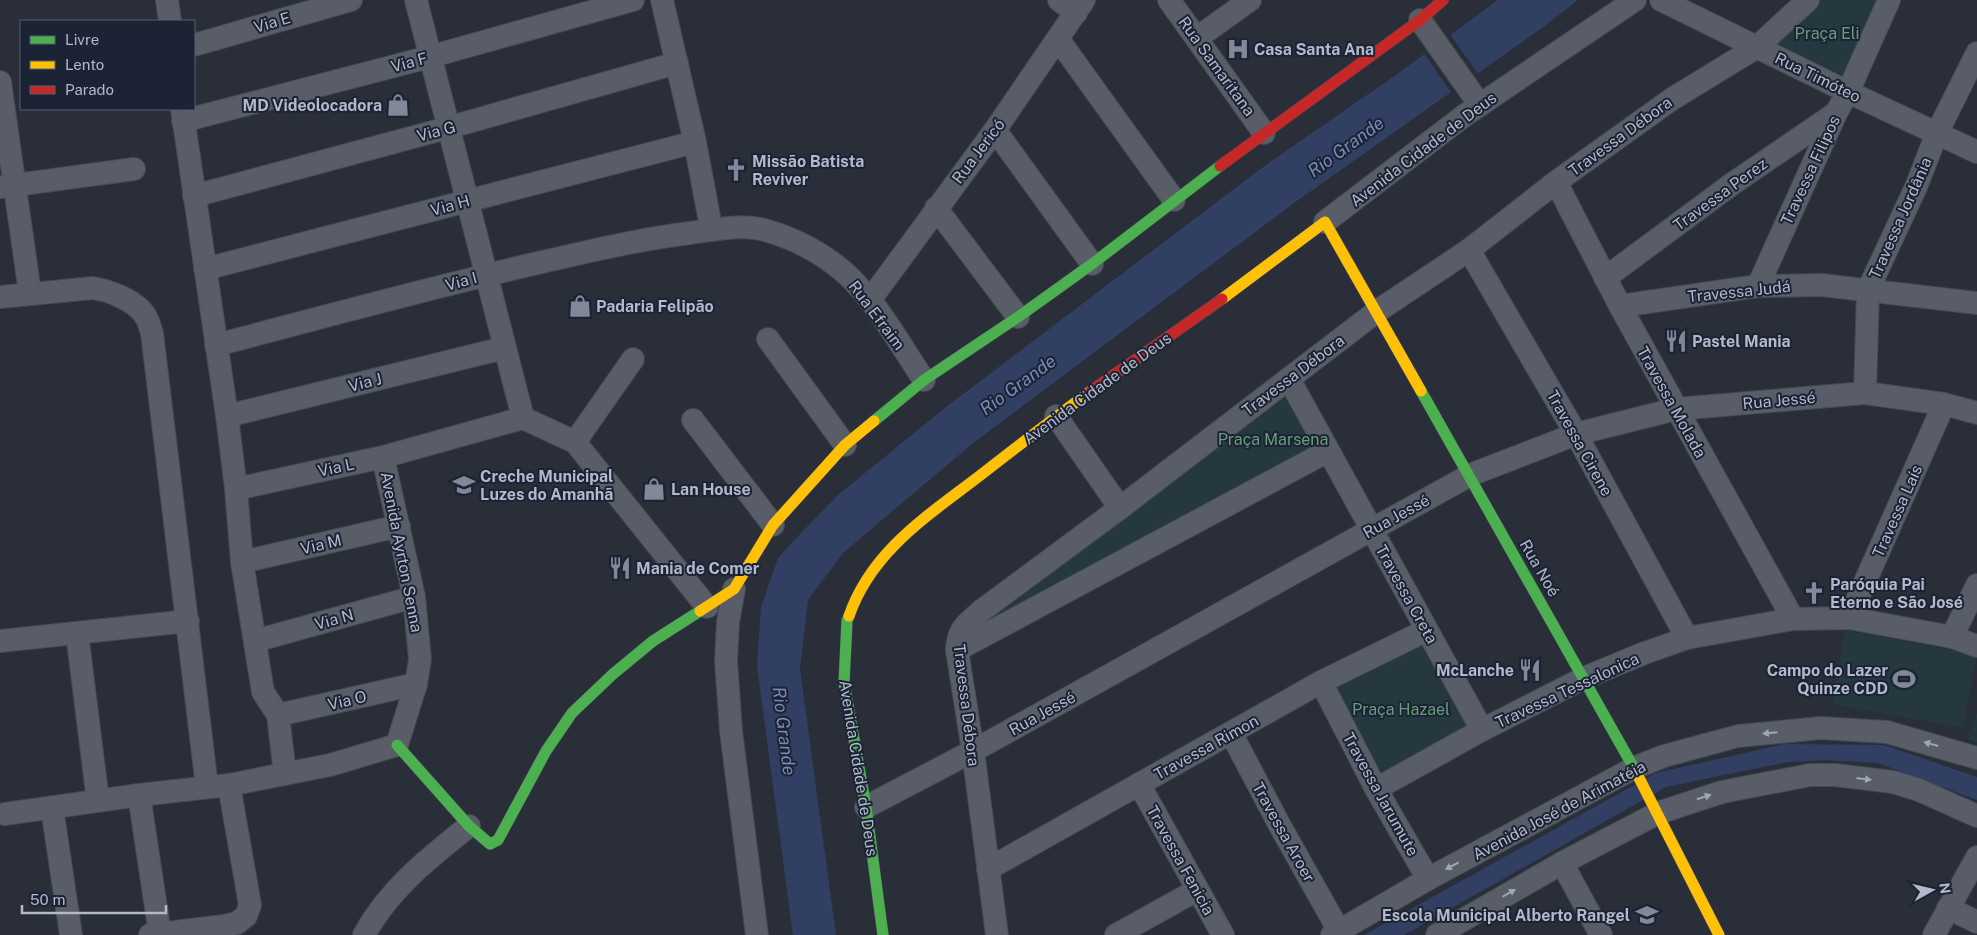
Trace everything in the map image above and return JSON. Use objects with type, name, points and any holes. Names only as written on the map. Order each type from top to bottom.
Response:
[{"type":"street","points":[[167,0],[170,20]]},
{"type":"street","name":"Via E","points":[[195,45],[351,0]]},
{"type":"street","points":[[416,0],[447,128],[523,418],[575,442],[708,607]]},
{"type":"street","name":"Via F","points":[[182,115],[429,57],[633,0]]},
{"type":"street","points":[[662,0],[695,142],[710,230]]},
{"type":"street","points":[[1058,0],[1080,7]]},
{"type":"street","name":"Rua Samaritana","points":[[1169,0],[1264,133]]},
{"type":"street","points":[[1197,38],[1250,0]]},
{"type":"street","points":[[757,935],[731,731],[726,661],[728,622],[734,590],[773,525],[845,445],[924,380],[1018,317],[1092,264],[1264,133],[1420,20],[1443,0]]},
{"type":"street","name":"Avenida Cidade de Deus","points":[[883,935],[866,807],[844,683],[847,621],[856,596],[874,569],[904,534],[1056,416],[1253,277],[1480,105],[1635,0]]},
{"type":"street","name":"Rua Timóteo","points":[[1661,0],[1848,92],[1977,152]]},
{"type":"street","name":"Travessa Débora","points":[[997,935],[973,751],[957,650],[958,637],[966,625],[981,611],[1120,508],[1376,312],[1469,250],[1556,182],[1686,90],[1757,47],[1808,0]]},
{"type":"street","name":"Travessa Filipos","points":[[1758,286],[1836,112],[1848,92],[1889,0]]},
{"type":"street","name":"Rua Jericó","points":[[870,300],[995,130],[1080,7]]},
{"type":"street","points":[[1420,20],[1480,105]]},
{"type":"street","points":[[1058,40],[1174,200]]},
{"type":"street","name":"Travessa Jordânia","points":[[1865,394],[1868,290],[1916,187],[1938,133],[1977,54]]},
{"type":"street","name":"Via G","points":[[194,196],[678,63]]},
{"type":"street","points":[[6,91],[7,186],[30,293]]},
{"type":"street","name":"Travessa Perez","points":[[1605,278],[1732,184],[1836,112]]},
{"type":"street","points":[[182,115],[227,416],[242,562],[263,692],[278,715],[285,774]]},
{"type":"street","points":[[995,130],[1092,264]]},
{"type":"street","name":"Via H","points":[[205,269],[695,142]]},
{"type":"street","points":[[7,186],[134,169]]},
{"type":"street","name":"Travessa Molada","points":[[1556,182],[1620,306],[1793,619]]},
{"type":"street","points":[[936,208],[1018,317]]},
{"type":"street","name":"Rua Noé","points":[[1325,222],[1470,475],[1635,770],[1719,935]]},
{"type":"street","name":"Rua Efraim","points":[[710,230],[755,228],[788,238],[811,249],[844,272],[870,300],[924,380]]},
{"type":"street","name":"Via I","points":[[216,345],[486,275],[626,243],[710,230]]},
{"type":"street","name":"Travessa Cirene","points":[[1469,250],[1576,434],[1687,638]]},
{"type":"street","name":"Travessa Judá","points":[[1620,306],[1758,286],[1822,285],[1977,303]]},
{"type":"street","points":[[0,297],[93,288],[107,290],[134,304],[146,316],[152,333],[207,787]]},
{"type":"street","points":[[768,339],[845,445]]},
{"type":"street","name":"Via J","points":[[227,416],[504,348]]},
{"type":"street","points":[[575,442],[633,359]]},
{"type":"street","name":"Travessa Creta","points":[[1289,379],[1482,730]]},
{"type":"street","name":"Rua Jessé","points":[[866,807],[973,751],[1470,475],[1576,434],[1676,409],[1865,394],[1944,404],[1977,413]]},
{"type":"street","name":"Travessa Laís","points":[[1849,618],[1944,404]]},
{"type":"street","points":[[1056,416],[1120,508]]},
{"type":"street","name":"Via L","points":[[236,489],[383,457],[523,418]]},
{"type":"street","points":[[693,420],[773,525]]},
{"type":"street","points":[[957,650],[1328,451]]},
{"type":"street","name":"Avenida Ayrton Senna","points":[[383,457],[414,597],[420,658],[416,684],[397,745]]},
{"type":"street","name":"Via M","points":[[242,562],[399,526]]},
{"type":"street","points":[[1952,638],[1977,585]]},
{"type":"street","points":[[6,814],[139,795],[229,785],[330,765],[397,745],[469,826],[486,842],[494,843],[500,837],[546,751],[572,713],[613,674],[653,641],[734,590]]},
{"type":"street","name":"Via N","points":[[255,641],[414,597]]},
{"type":"street","name":"Travessa Tessalonica","points":[[1376,789],[1482,730],[1584,678],[1687,638],[1793,619],[1849,618],[1952,638],[1977,646]]},
{"type":"street","points":[[0,641],[188,621]]},
{"type":"street","name":"Travessa Rimon","points":[[988,869],[1321,682],[1427,630]]},
{"type":"street","points":[[77,633],[98,801]]},
{"type":"street","name":"Travessa Jarumute","points":[[1321,682],[1376,789],[1428,879]]},
{"type":"street","name":"Via O","points":[[278,715],[416,684]]},
{"type":"street","name":"Avenida José de Arimatéia","points":[[1336,933],[1428,879],[1664,756],[1738,736],[1821,728],[1887,732],[1977,758]]},
{"type":"street","name":"Travessa Aroer","points":[[1231,732],[1336,933]]},
{"type":"street","points":[[1437,935],[1656,811],[1722,792],[1810,775],[1835,775],[1893,782],[1919,790],[1977,816]]},
{"type":"street","name":"Travessa Fenicia","points":[[1139,784],[1223,935]]},
{"type":"street","points":[[139,795],[155,934],[224,926],[237,923],[246,916],[250,905],[229,785]]},
{"type":"street","points":[[52,808],[71,935]]},
{"type":"street","points":[[364,935],[396,889],[420,866],[469,826]]},
{"type":"street","points":[[1934,935],[1977,857]]},
{"type":"street","points":[[1562,863],[1601,935]]},
{"type":"street","points":[[1116,935],[1197,890]]},
{"type":"street","points":[[1948,908],[1977,922]]},
{"type":"green space","name":"Praça Eli","points":[[1812,0],[1877,0],[1843,76],[1767,40]]},
{"type":"green space","name":"Praça Marsena","points":[[1285,387],[1320,452],[955,659],[981,616]]},
{"type":"green space","name":"Campo do Lazer Quinze CDD","points":[[1845,630],[1977,655],[1963,728],[1832,704]]},
{"type":"green space","name":"Praça Hazael","points":[[1419,638],[1472,737],[1387,782],[1332,687]]},
{"type":"green space","points":[[1977,712],[1977,743],[1966,738]]},
{"type":"water","name":"Rio Grande","points":[[1498,0],[1578,0],[1546,25],[1294,203],[972,444],[843,553],[808,600],[800,669],[836,935],[793,935],[757,666],[761,607],[778,558],[838,495],[946,407],[1267,164],[1393,77]]},
{"type":"water","points":[[1784,744],[1884,745],[1977,777],[1977,800],[1878,763],[1826,760],[1787,762],[1666,787],[1404,935],[1364,935],[1656,773]]},
{"type":"pier","points":[[1449,33],[1479,75],[1452,94],[1423,52]]},
{"type":"traffic: fast","points":[[874,421],[924,380],[1018,317],[1092,264],[1220,166]]},
{"type":"traffic: fast","points":[[1421,391],[1635,770]]},
{"type":"traffic: fast","points":[[397,745],[469,826],[490,844],[498,840],[546,751],[572,713],[613,674],[653,641],[700,611]]},
{"type":"traffic: fast","points":[[849,616],[847,621],[844,683],[866,807],[883,935]]},
{"type":"traffic: slow","points":[[1222,299],[1325,222],[1421,391]]},
{"type":"traffic: slow","points":[[849,616],[859,593],[872,572],[904,536],[942,504],[1091,391]]},
{"type":"traffic: slow","points":[[700,611],[734,589],[773,525],[845,445],[874,421]]},
{"type":"traffic: slow","points":[[1635,770],[1719,935]]},
{"type":"traffic: jam","points":[[1220,166],[1420,20],[1443,0]]},
{"type":"traffic: jam","points":[[1091,391],[1222,299]]},
{"type":"place","name":"Casa Santa Ana","points":[[1238,49]]},
{"type":"place","name":"MD Videolocadora","points":[[398,105]]},
{"type":"place","name":"Missão Batista Reviver","points":[[736,170]]},
{"type":"place","name":"Padaria Felipão","points":[[580,306]]},
{"type":"place","name":"Pastel Mania","points":[[1676,341]]},
{"type":"place","name":"Creche Municipal Luzes do Amanhã","points":[[464,485]]},
{"type":"place","name":"Lan House","points":[[654,489]]},
{"type":"place","name":"Mania de Comer","points":[[620,568]]},
{"type":"place","name":"Paróquia Pai Eterno e São José","points":[[1814,593]]},
{"type":"place","name":"McLanche","points":[[1530,670]]},
{"type":"place","name":"Campo do Lazer Quinze CDD","points":[[1904,679]]},
{"type":"place","name":"Escola Municipal Alberto Rangel","points":[[1647,915]]}]
